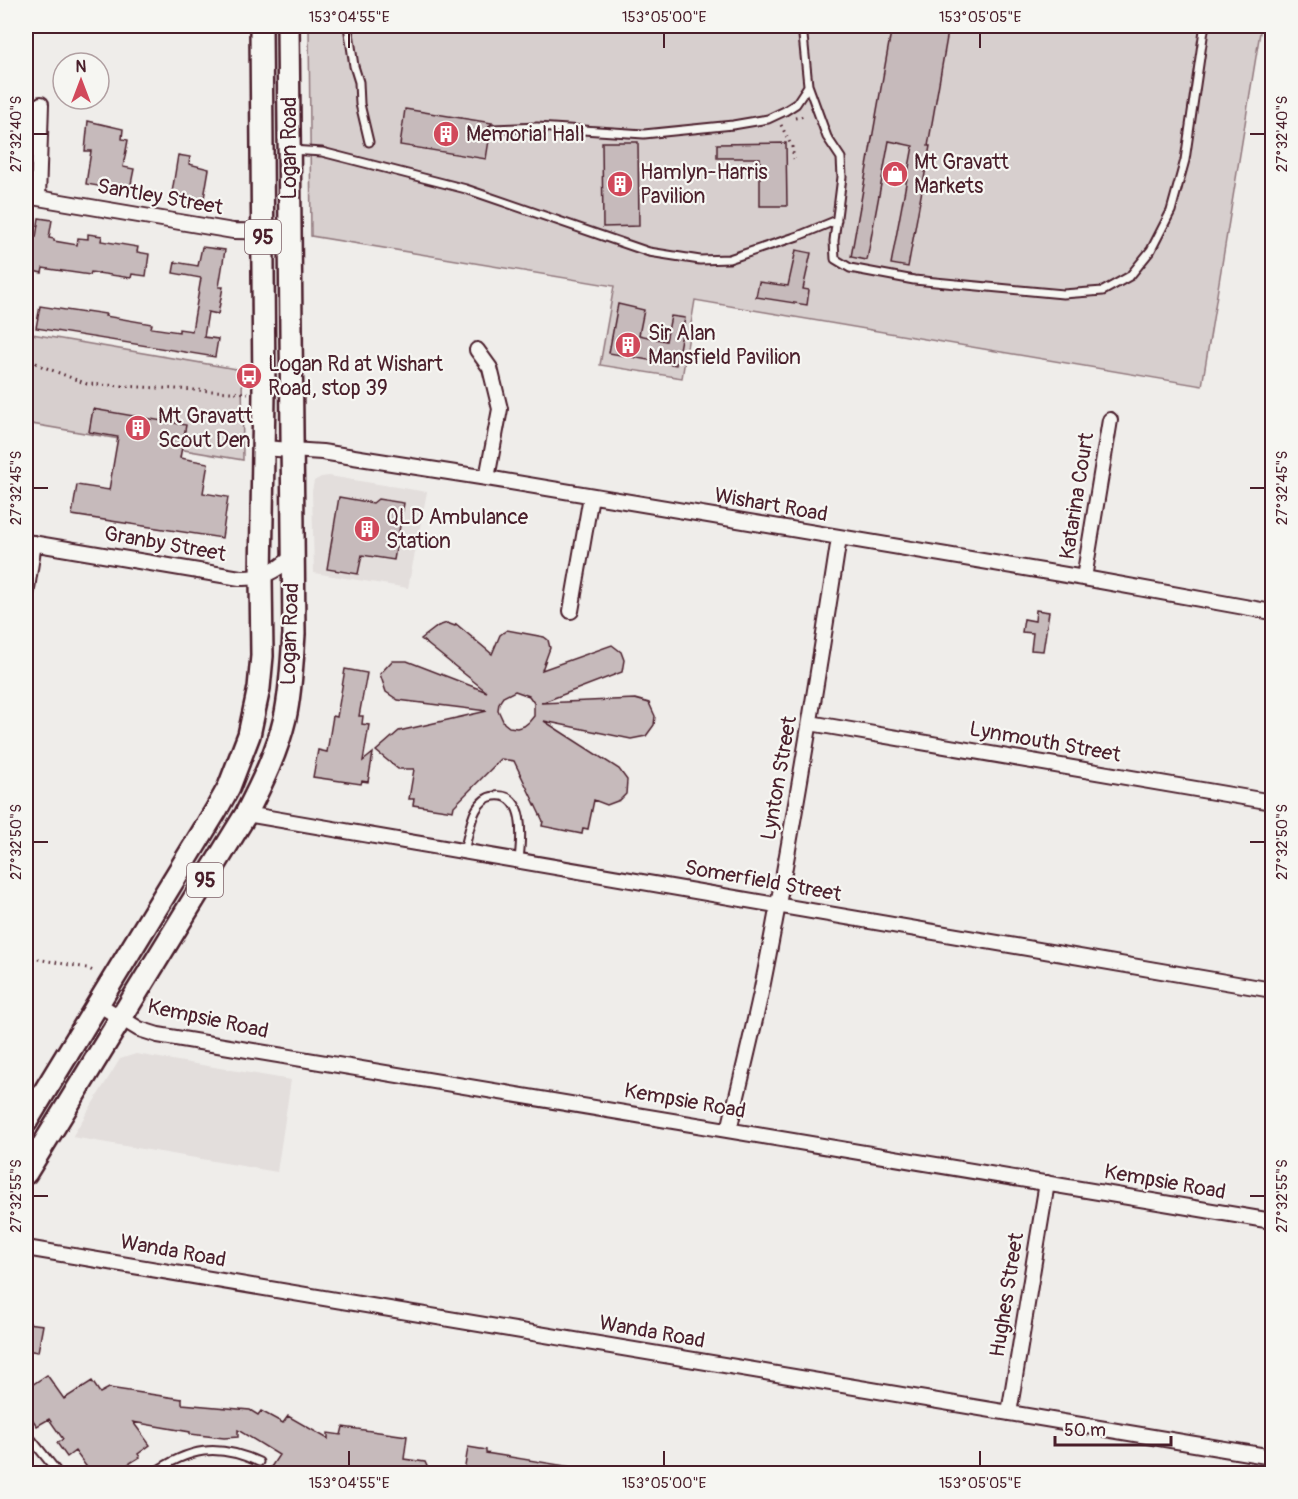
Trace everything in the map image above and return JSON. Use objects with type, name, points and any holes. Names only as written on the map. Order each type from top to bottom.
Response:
[{"type":"main road","name":"Logan Road","points":[[26,1122],[215,812],[239,763],[249,735],[259,688],[262,656],[264,393],[261,26]]},
{"type":"main road","name":"Logan Road","points":[[26,1173],[246,814],[271,762],[285,719],[290,689],[294,634],[288,26]]},
{"type":"street","points":[[32,197],[41,104]]},
{"type":"street","name":"Santley Street","points":[[32,197],[233,231],[289,232]]},
{"type":"street","points":[[477,350],[490,368],[500,409],[488,478]]},
{"type":"street","name":"Katarina Court","points":[[1084,578],[1110,420]]},
{"type":"street","name":"Wishart Road","points":[[262,448],[346,456],[488,478],[1084,578],[1272,612]]},
{"type":"street","points":[[571,611],[591,495]]},
{"type":"street","name":"Lynton Street","points":[[729,1130],[762,989],[778,904],[810,723],[839,538]]},
{"type":"street","points":[[26,595],[30,543]]},
{"type":"street","name":"Granby Street","points":[[30,543],[240,578],[261,577]]},
{"type":"street","points":[[261,577],[279,569],[292,557]]},
{"type":"street","name":"Lynmouth Street","points":[[810,723],[1272,802]]},
{"type":"street","name":"Somerfield Street","points":[[246,814],[1272,990]]},
{"type":"street","name":"Kempsie Road","points":[[98,1004],[143,1031],[158,1035],[1272,1221]]},
{"type":"street","name":"Hughes Street","points":[[1009,1413],[1047,1183]]},
{"type":"street","name":"Wanda Road","points":[[26,1248],[1272,1457]]},
{"type":"lane","points":[[348,26],[354,66],[359,82],[360,104],[369,142]]},
{"type":"lane","points":[[802,26],[808,86],[827,137],[841,158],[842,177],[834,241],[835,259],[850,268],[914,280],[1063,294],[1103,291],[1130,276],[1151,250],[1171,211],[1185,160],[1204,30]]},
{"type":"lane","points":[[493,129],[537,127],[644,134],[733,125],[768,119],[785,111],[796,104],[808,86]]},
{"type":"lane","points":[[288,150],[322,152],[466,189],[649,252],[700,260],[729,259],[798,236],[837,220]]},
{"type":"lane","points":[[464,850],[476,811],[484,800],[495,796],[504,797],[514,803],[519,815],[522,832],[519,860]]},
{"type":"lane","points":[[26,1436],[32,1440],[59,1473]]},
{"type":"lane","points":[[152,1473],[168,1462],[204,1450],[240,1454],[259,1462]]},
{"type":"path","points":[[781,124],[792,147],[794,159]]},
{"type":"path","points":[[26,356],[39,364],[87,384],[264,393]]},
{"type":"path","points":[[26,957],[87,968],[95,972]]},
{"type":"shaded area","points":[[309,26],[1261,26],[1202,386],[695,300],[682,378],[600,365],[614,286],[311,236]]},
{"type":"shaded area","points":[[26,333],[242,370],[243,460],[26,423]]},
{"type":"shaded area","points":[[329,476],[427,492],[408,588],[314,573],[312,491],[314,481]]},
{"type":"shaded area","points":[[136,1054],[291,1080],[277,1172],[72,1137],[120,1059]]},
{"type":"building","points":[[892,26],[949,26],[908,267],[891,264],[913,146],[889,141],[867,260],[851,257]]},
{"type":"building","name":"Memorial Hall","points":[[405,109],[492,123],[487,129],[490,134],[486,159],[400,145]]},
{"type":"building","points":[[88,121],[123,129],[122,139],[128,140],[123,167],[134,169],[130,189],[86,184],[91,151],[85,151]]},
{"type":"building","name":"Hamlyn-Harris Pavilion","points":[[602,142],[638,142],[639,226],[603,227]]},
{"type":"building","points":[[786,143],[787,206],[760,206],[760,158],[717,158],[717,144]]},
{"type":"building","points":[[178,155],[190,157],[189,164],[209,169],[203,204],[171,199]]},
{"type":"building","points":[[39,218],[52,220],[49,238],[54,241],[77,245],[78,238],[88,239],[88,234],[102,236],[101,241],[138,247],[137,252],[149,254],[146,276],[132,274],[131,278],[43,268],[42,273],[29,270],[31,262],[26,261],[26,235],[36,237]]},
{"type":"building","points":[[202,247],[225,250],[219,287],[223,287],[218,314],[208,312],[204,337],[218,339],[215,357],[36,328],[40,306],[106,314],[105,316],[152,324],[151,328],[179,332],[179,329],[192,331],[201,278],[173,273],[175,262],[198,266]]},
{"type":"building","points":[[796,250],[811,253],[803,289],[809,290],[807,305],[756,297],[759,282],[788,286]]},
{"type":"building","points":[[618,304],[644,310],[639,335],[666,341],[671,316],[685,318],[676,365],[609,353]]},
{"type":"building","points":[[93,409],[186,425],[180,458],[208,463],[203,493],[228,497],[222,538],[72,515],[77,485],[109,490],[118,437],[89,432]]},
{"type":"building","name":"QLD Ambulance Station","points":[[339,497],[373,503],[378,499],[404,503],[394,560],[362,555],[358,574],[327,569]]},
{"type":"building","points":[[1036,610],[1049,612],[1043,651],[1031,650],[1033,633],[1022,632],[1024,619],[1035,621]]},
{"type":"building","points":[[447,623],[455,626],[456,624],[492,654],[500,635],[507,630],[544,637],[548,640],[550,648],[542,670],[612,645],[621,652],[624,660],[622,672],[541,703],[635,699],[649,703],[655,716],[654,725],[646,736],[631,739],[544,721],[619,769],[627,780],[626,794],[620,800],[607,805],[594,800],[588,829],[583,828],[582,834],[542,826],[543,821],[514,761],[501,759],[454,806],[453,811],[413,805],[414,799],[409,799],[414,769],[398,769],[376,751],[399,731],[487,711],[398,700],[386,692],[380,674],[392,661],[407,661],[487,692],[421,639],[438,626]],"holes":[[[515,691],[529,696],[534,703],[534,716],[524,726],[509,727],[504,723],[498,710],[499,703],[503,697]]]},
{"type":"building","points":[[345,669],[367,673],[359,716],[363,716],[362,724],[369,725],[363,761],[373,753],[368,782],[362,781],[361,784],[313,777],[318,750],[327,752],[333,716],[337,717]]},
{"type":"building","points":[[26,1323],[43,1325],[38,1352],[26,1350]]},
{"type":"building","points":[[47,1375],[64,1399],[92,1381],[100,1393],[109,1388],[182,1399],[182,1404],[250,1410],[258,1415],[261,1411],[283,1423],[288,1416],[328,1439],[328,1433],[341,1435],[343,1427],[407,1436],[404,1459],[425,1462],[430,1473],[267,1473],[279,1455],[238,1430],[238,1437],[224,1438],[190,1434],[190,1432],[133,1422],[150,1445],[138,1454],[140,1457],[114,1473],[91,1473],[75,1451],[67,1457],[57,1443],[63,1439],[49,1419],[37,1426],[26,1410],[26,1389]]},
{"type":"building","points":[[468,1447],[486,1450],[486,1453],[572,1467],[571,1473],[464,1473]]},
{"type":"place","name":"Memorial Hall","points":[[446,134]]},
{"type":"place","name":"Mt Gravatt Markets","points":[[895,174]]},
{"type":"place","name":"Hamlyn-Harris Pavilion","points":[[620,184]]},
{"type":"place","name":"Sir Alan Mansfield Pavilion","points":[[628,345]]},
{"type":"place","name":"Logan Rd at Wishart Road, stop 39","points":[[249,376]]},
{"type":"place","name":"Mt Gravatt Scout Den","points":[[138,428]]},
{"type":"place","name":"QLD Ambulance Station","points":[[367,529]]}]
